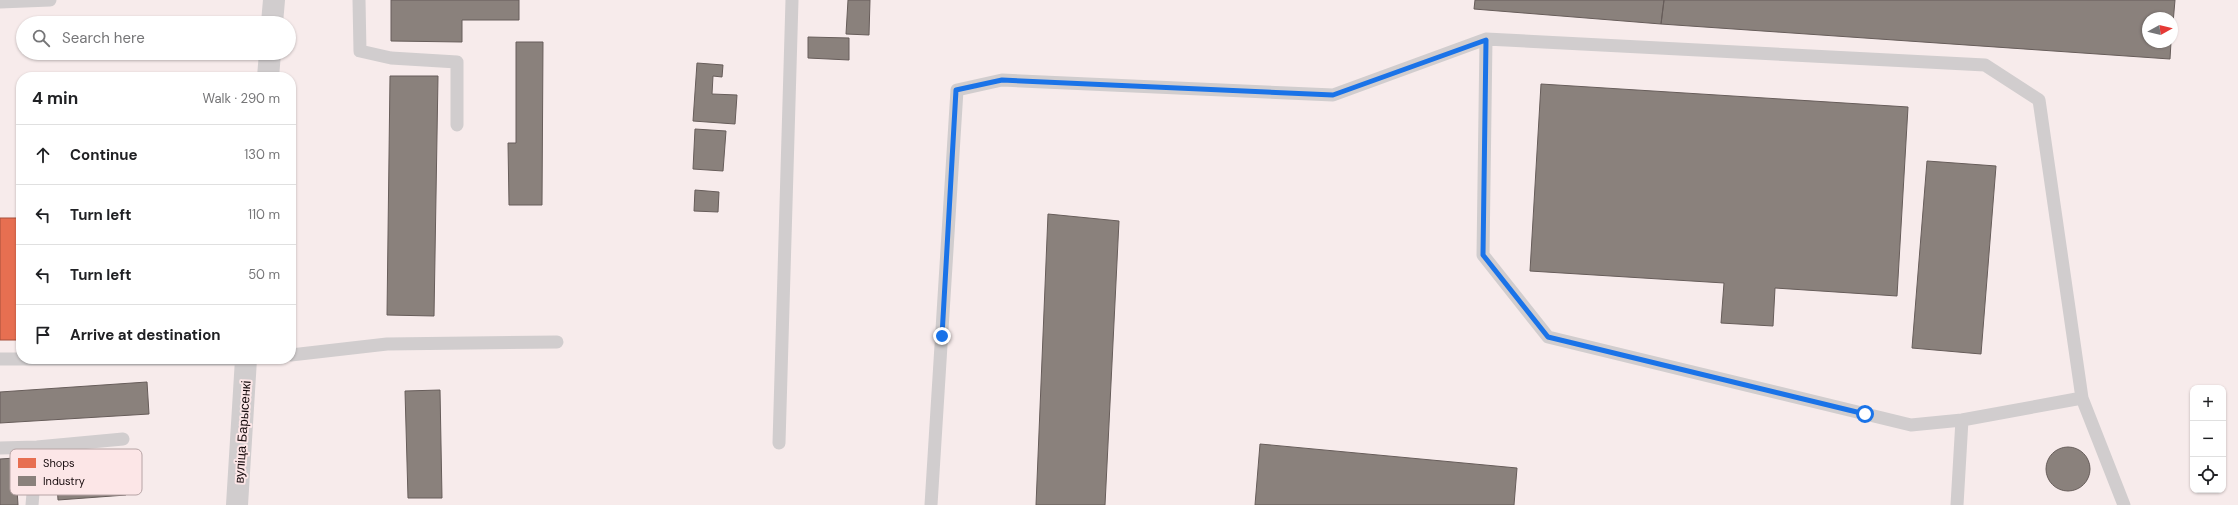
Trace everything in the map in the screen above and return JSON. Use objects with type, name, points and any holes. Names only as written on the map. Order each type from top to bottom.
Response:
[{"type":"street","points":[[273,16],[274,0]]},
{"type":"street","points":[[268,72],[269,60]]},
{"type":"street","name":"вуліца Барысенкі","points":[[237,505],[249,364]]},
{"type":"lane","points":[[0,2],[50,0]]},
{"type":"lane","points":[[359,0],[360,52],[391,58],[457,62],[457,125]]},
{"type":"lane","points":[[779,443],[792,0]]},
{"type":"lane","points":[[1486,40],[1483,255],[1548,337],[1911,425],[1962,420],[2082,398]]},
{"type":"lane","points":[[931,505],[956,90],[1002,80],[1333,95],[1486,40],[1985,64],[2039,100],[2082,398],[2124,505]]},
{"type":"lane","points":[[296,354],[387,344],[557,342]]},
{"type":"lane","points":[[0,359],[16,359]]},
{"type":"lane","points":[[1958,505],[1962,420]]},
{"type":"lane","points":[[0,448],[37,447],[123,439]]},
{"type":"lane","points":[[32,505],[33,495]]},
{"type":"building: Shops","points":[[0,218],[16,218],[16,340],[0,340]]},
{"type":"building: Industry","points":[[391,0],[519,0],[519,20],[462,20],[462,42],[391,41]]},
{"type":"building: Industry","points":[[848,0],[870,0],[869,35],[846,34]]},
{"type":"building: Industry","points":[[1475,0],[1664,0],[1661,24],[1474,9]]},
{"type":"building: Industry","points":[[1664,0],[2175,0],[2174,12],[2142,12],[2142,48],[2171,48],[2170,59],[1661,24]]},
{"type":"building: Industry","points":[[808,37],[849,38],[849,60],[808,58]]},
{"type":"building: Industry","points":[[516,42],[543,42],[542,205],[509,205],[508,143],[516,143]]},
{"type":"building: Industry","points":[[697,63],[723,65],[722,77],[713,76],[712,94],[737,95],[735,124],[693,121]]},
{"type":"building: Industry","points":[[390,76],[438,76],[434,316],[387,315]]},
{"type":"building: Industry","points":[[1541,84],[1908,107],[1897,296],[1775,288],[1773,326],[1721,323],[1724,283],[1530,271]]},
{"type":"building: Industry","points":[[695,129],[726,131],[723,171],[693,169]]},
{"type":"building: Industry","points":[[1927,161],[1996,166],[1981,354],[1912,348]]},
{"type":"building: Industry","points":[[695,190],[719,192],[718,212],[694,211]]},
{"type":"building: Industry","points":[[1048,214],[1119,221],[1105,505],[1036,505]]},
{"type":"building: Industry","points":[[147,382],[149,414],[0,423],[0,392]]},
{"type":"building: Industry","points":[[440,390],[442,498],[408,498],[405,391]]},
{"type":"building: Industry","points":[[1260,444],[1517,468],[1514,505],[1255,505]]},
{"type":"building: Industry","points":[[2068,447],[2080,451],[2086,457],[2090,469],[2086,481],[2080,487],[2068,491],[2056,487],[2050,481],[2046,469],[2050,457],[2056,451]]},
{"type":"building: Industry","points":[[10,458],[10,495],[17,495],[18,505],[0,505],[0,459]]},
{"type":"building: Industry","points":[[58,495],[126,495],[58,500]]},
{"type":"route","points":[[942,336],[956,90],[1002,80],[1333,95],[1486,40],[1483,255],[1548,337],[1865,414]]}]
